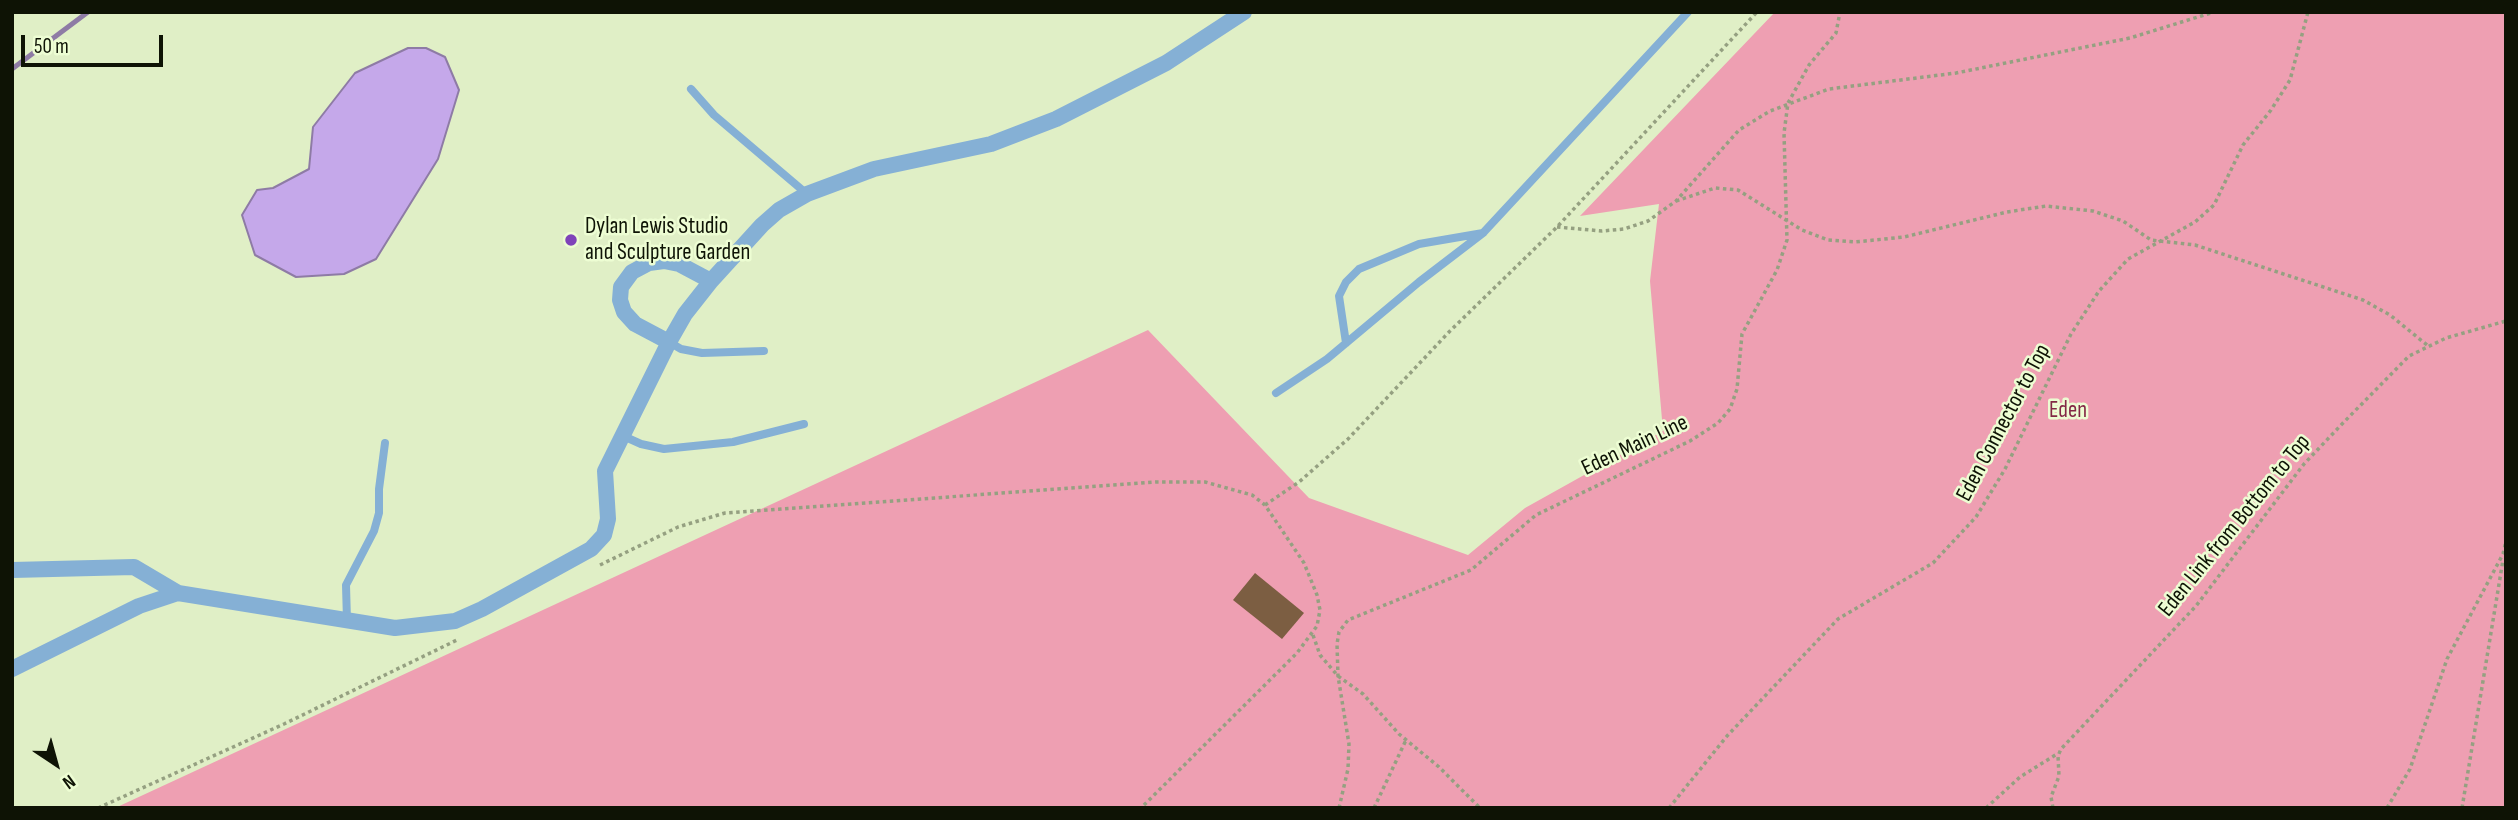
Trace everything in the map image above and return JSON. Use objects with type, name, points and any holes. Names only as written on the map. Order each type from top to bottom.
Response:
[{"type":"street","points":[[12,570],[118,565],[134,567],[178,593],[395,628],[455,621],[482,610],[591,549],[604,535],[608,519],[605,471],[621,435],[669,342],[710,281],[762,225],[807,194],[874,169],[991,144],[1056,119],[1166,63],[1244,12]]},
{"type":"street","points":[[669,342],[635,324],[624,312],[620,300],[621,286],[632,272],[664,261],[679,264],[710,281]]},
{"type":"street","points":[[12,669],[139,606],[178,593]]},
{"type":"lane","points":[[1276,393],[1312,370],[1483,233],[1688,12]]},
{"type":"lane","points":[[691,89],[714,115],[807,194]]},
{"type":"lane","points":[[1346,343],[1339,296],[1346,282],[1359,269],[1419,244],[1483,233]]},
{"type":"lane","points":[[669,342],[681,349],[702,353],[764,351]]},
{"type":"lane","points":[[621,435],[664,449],[733,442],[804,424]]},
{"type":"lane","points":[[347,621],[346,585],[366,548],[379,513],[385,443]]},
{"type":"path","points":[[1265,505],[1299,482],[1348,439],[1450,331],[1558,227],[1757,12]]},
{"type":"path","name":"Eden Main Line","points":[[1339,808],[1349,757],[1338,676],[1338,636],[1351,618],[1462,575],[1486,559],[1536,515],[1690,441],[1724,418],[1737,389],[1742,334],[1784,254],[1788,221],[1784,133],[1788,103],[1809,65],[1836,33],[1840,12]]},
{"type":"path","points":[[1558,227],[1587,232],[1624,229],[1648,221],[1676,201],[1739,131],[1788,103],[1848,85],[1956,73],[2130,38],[2214,12]]},
{"type":"path","name":"Eden Connector to Top","points":[[1669,808],[1727,736],[1838,619],[1867,600],[1917,575],[1959,536],[1996,486],[2054,365],[2099,291],[2128,259],[2195,222],[2214,205],[2243,145],[2271,110],[2290,80],[2308,12]]},
{"type":"path","points":[[1676,201],[1706,190],[1731,188],[1754,198],[1788,221],[1828,240],[1867,241],[1926,233],[2007,212],[2062,206],[2114,217],[2143,237],[2195,245],[2363,300],[2390,314],[2427,345]]},
{"type":"path","name":"Eden Link from Bottom to Top","points":[[1986,808],[2020,777],[2059,753],[2196,606],[2304,464],[2393,370],[2427,345],[2506,321]]},
{"type":"path","points":[[596,567],[678,527],[725,513],[1156,482],[1222,485],[1252,495],[1265,505],[1313,581],[1320,610],[1313,635],[1141,808]]},
{"type":"path","points":[[2462,808],[2506,541]]},
{"type":"path","points":[[2387,808],[2410,769],[2447,659],[2503,554]]},
{"type":"path","points":[[98,808],[284,724],[466,635]]},
{"type":"path","points":[[1313,635],[1320,655],[1338,676],[1363,694],[1406,740],[1439,767],[1480,808]]},
{"type":"path","points":[[1374,808],[1406,740]]},
{"type":"path","points":[[2053,808],[2051,797],[2059,776],[2059,753]]},
{"type":"green space","name":"Eden","points":[[1775,12],[2506,12],[2506,808],[115,808],[1148,330],[1309,498],[1468,555],[1525,508],[1663,431],[1650,281],[1659,204],[1580,216]]},
{"type":"shaded area","points":[[408,48],[426,48],[445,57],[459,90],[438,159],[376,259],[344,274],[296,277],[255,255],[242,215],[257,190],[273,188],[309,169],[313,127],[355,73]]},
{"type":"building","points":[[1255,573],[1304,613],[1282,639],[1233,600]]},
{"type":"waterway","points":[[12,69],[88,12]]},
{"type":"place","name":"Dylan Lewis Studio and Sculpture Garden","points":[[571,240]]}]
